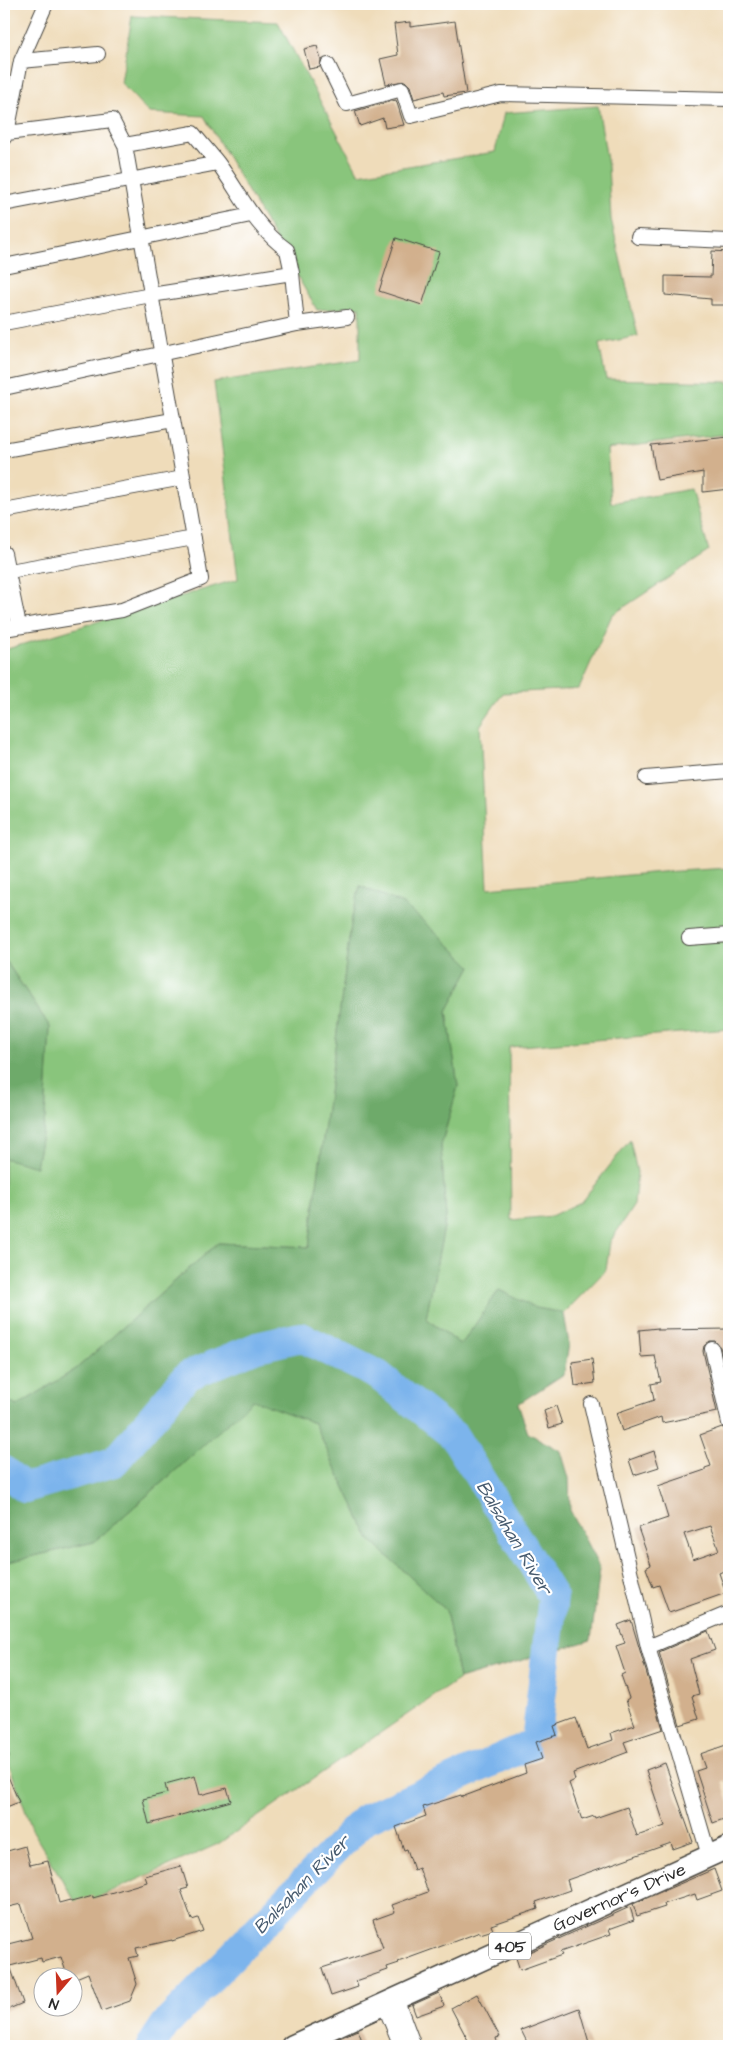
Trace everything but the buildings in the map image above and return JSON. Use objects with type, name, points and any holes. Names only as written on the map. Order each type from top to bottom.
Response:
[{"type":"main road","name":"Governor's Drive","points":[[292,2046],[393,2010],[729,1847]]},
{"type":"street","points":[[4,629],[122,610],[201,579],[125,145],[112,120],[5,136],[21,62],[46,4]]},
{"type":"street","points":[[21,62],[98,54]]},
{"type":"street","points":[[328,65],[347,104],[402,89],[411,116],[501,94],[729,99]]},
{"type":"street","points":[[125,145],[193,133],[218,164],[251,215],[271,238],[287,250],[292,273],[296,324]]},
{"type":"street","points":[[4,204],[218,164]]},
{"type":"street","points":[[4,266],[251,215]]},
{"type":"street","points":[[638,237],[729,241]]},
{"type":"street","points":[[4,323],[151,295],[292,273]]},
{"type":"street","points":[[4,388],[296,324],[348,317]]},
{"type":"street","points":[[4,450],[173,420]]},
{"type":"street","points":[[4,511],[183,478]]},
{"type":"street","points":[[6,572],[194,538]]},
{"type":"street","points":[[4,553],[6,572],[19,626]]},
{"type":"street","points":[[646,778],[729,771]]},
{"type":"street","points":[[689,938],[729,935]]},
{"type":"street","points":[[712,1349],[729,1423]]},
{"type":"street","points":[[591,1404],[648,1647],[709,1856]]},
{"type":"street","points":[[648,1647],[729,1613]]},
{"type":"street","points":[[393,2010],[401,2046]]},
{"type":"street","points":[[393,2010],[414,2046]]},
{"type":"green space","points":[[132,16],[278,22],[359,174],[495,152],[504,113],[598,106],[608,166],[611,219],[638,336],[599,344],[606,379],[729,382],[729,434],[607,449],[611,503],[691,489],[709,551],[612,615],[579,689],[503,693],[480,726],[488,888],[661,872],[729,868],[729,1029],[509,1047],[511,1220],[551,1216],[581,1202],[630,1140],[637,1172],[634,1205],[610,1242],[606,1270],[564,1313],[536,1308],[499,1290],[461,1345],[426,1318],[446,1217],[441,1146],[458,1086],[447,1011],[471,966],[404,905],[360,886],[352,917],[309,1247],[218,1243],[76,1369],[16,1407],[4,1400],[4,1158],[36,1166],[45,1118],[50,1027],[4,958],[4,650],[238,579],[214,382],[360,360],[360,307],[317,310],[204,116],[149,113],[121,83]]},
{"type":"green space","points":[[360,886],[403,904],[471,966],[447,1011],[458,1086],[441,1145],[446,1217],[426,1318],[461,1345],[499,1290],[536,1308],[564,1313],[569,1344],[564,1374],[518,1404],[528,1433],[561,1451],[569,1478],[570,1510],[600,1569],[591,1640],[459,1679],[446,1610],[370,1540],[314,1423],[253,1400],[94,1542],[4,1563],[4,1399],[17,1406],[76,1369],[218,1243],[309,1247],[352,917]]},
{"type":"green space","points":[[4,958],[50,1027],[45,1118],[36,1167],[4,1158]]},
{"type":"green space","points":[[252,1399],[314,1423],[370,1540],[446,1610],[459,1679],[218,1844],[78,1906],[33,1832],[6,1756],[4,1756],[4,1563],[94,1542],[175,1471]]},
{"type":"waterway","name":"Balsahan River","points":[[4,1471],[25,1488],[114,1462],[187,1376],[257,1347],[301,1337],[378,1375],[454,1436],[553,1597],[536,1742],[365,1819],[165,2025],[151,2046]]}]
